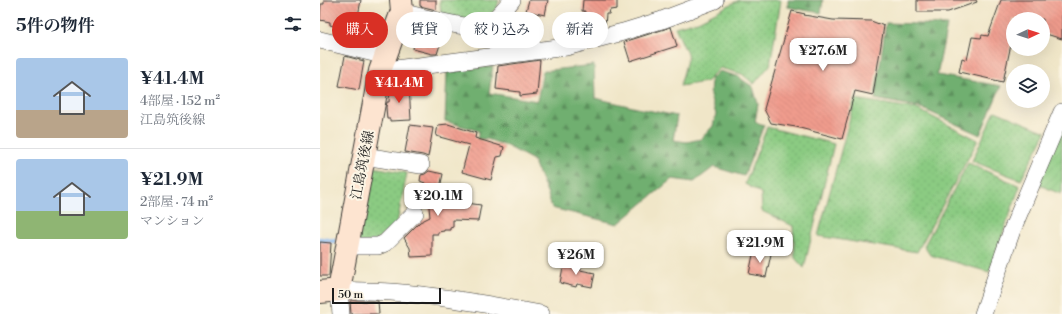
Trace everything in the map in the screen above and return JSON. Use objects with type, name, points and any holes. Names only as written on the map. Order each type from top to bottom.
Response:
[{"type":"main road","name":"江島筑後線","points":[[329,291],[347,246],[383,63],[401,6]]},
{"type":"street","points":[[401,6],[467,27],[482,27],[487,25],[502,12],[512,0]]},
{"type":"street","points":[[320,40],[383,63],[566,47],[662,20],[715,0]]},
{"type":"street","points":[[983,314],[1012,230],[1062,112]]},
{"type":"street","points":[[364,156],[421,166]]},
{"type":"street","points":[[347,246],[378,246],[385,243],[415,213]]},
{"type":"street","points":[[341,314],[329,291],[391,292],[496,306],[541,314]]},
{"type":"green space","points":[[440,0],[499,0],[497,8],[493,12],[460,12],[460,19],[452,18],[452,12],[441,12]]},
{"type":"green space","points":[[739,0],[781,0],[770,65],[754,84],[742,74],[720,68],[706,82],[680,86],[688,56],[675,27],[698,21]]},
{"type":"green space","points":[[788,0],[823,0],[821,13],[788,7]]},
{"type":"green space","points":[[886,23],[947,25],[937,75],[1001,86],[980,135],[919,107],[875,99]]},
{"type":"green space","points":[[594,65],[595,98],[677,116],[673,140],[687,142],[701,139],[713,126],[716,114],[710,96],[711,79],[719,71],[737,76],[753,87],[758,104],[755,122],[764,125],[744,176],[714,167],[694,182],[672,179],[618,224],[552,208],[547,192],[533,160],[507,146],[487,139],[477,139],[479,131],[445,121],[447,72],[493,66],[489,93],[537,101],[543,71]]},
{"type":"green space","points":[[855,99],[917,109],[978,140],[917,252],[818,236]]},
{"type":"green space","points":[[995,111],[1046,132],[1021,180],[972,161]]},
{"type":"green space","points":[[1062,121],[1062,192],[1061,194],[1034,183]]},
{"type":"green space","points":[[767,127],[834,144],[804,268],[795,258],[793,226],[762,211],[761,193],[745,184]]},
{"type":"green space","points":[[968,163],[1020,186],[989,272],[930,255],[924,246]]},
{"type":"green space","points":[[367,166],[407,173],[397,223],[374,242],[353,243]]},
{"type":"building","points":[[324,0],[361,0],[359,12],[332,12],[332,26],[330,25],[330,22],[320,20],[321,4],[324,4]]},
{"type":"building","points":[[420,0],[436,0],[436,10],[420,6]]},
{"type":"building","points":[[529,0],[548,0],[545,15],[544,12],[526,11]]},
{"type":"building","points":[[583,0],[617,0],[617,9],[610,10],[609,14],[608,12],[582,11]]},
{"type":"building","points":[[917,0],[976,0],[977,2],[948,12],[917,12]]},
{"type":"building","points":[[1001,0],[1062,0],[1062,39],[1050,35],[1050,12],[1006,12],[1006,56],[1009,56],[1003,82],[959,72],[962,58],[967,60],[972,37],[981,38],[982,35],[988,36]]},
{"type":"building","points":[[792,11],[805,14],[804,15],[833,20],[871,21],[884,26],[873,95],[855,91],[842,139],[796,127],[771,123],[764,109]]},
{"type":"building","points":[[671,27],[677,46],[630,61],[624,42]]},
{"type":"building","points":[[413,48],[439,48],[437,54]]},
{"type":"building","points":[[345,56],[364,61],[359,90],[339,86]]},
{"type":"building","points":[[540,60],[537,94],[520,96],[520,92],[496,89],[498,66]]},
{"type":"building","points":[[409,86],[411,120],[390,121],[390,119],[387,119],[386,107],[387,102],[389,102],[390,88]]},
{"type":"building","points":[[448,124],[476,133],[475,138],[504,147],[502,156],[497,157],[491,180],[462,172],[469,145],[436,136],[438,125]]},
{"type":"building","points":[[410,125],[433,128],[428,157],[405,152]]},
{"type":"building","points":[[429,171],[443,174],[438,197],[481,205],[478,221],[453,220],[453,227],[450,228],[450,230],[438,232],[438,234],[432,234],[432,256],[411,257],[410,248],[404,238],[420,222],[430,217],[427,187],[425,187],[425,183],[420,181],[421,175]]},
{"type":"building","points":[[320,242],[331,243],[329,276],[320,276]]},
{"type":"building","points":[[754,250],[771,254],[766,277],[749,274]]},
{"type":"building","points":[[564,262],[581,266],[580,270],[595,273],[592,287],[577,284],[576,287],[560,283]]},
{"type":"building","points":[[350,301],[378,301],[379,314],[351,314]]},
{"type":"waterway","points":[[320,239],[334,241]]}]
